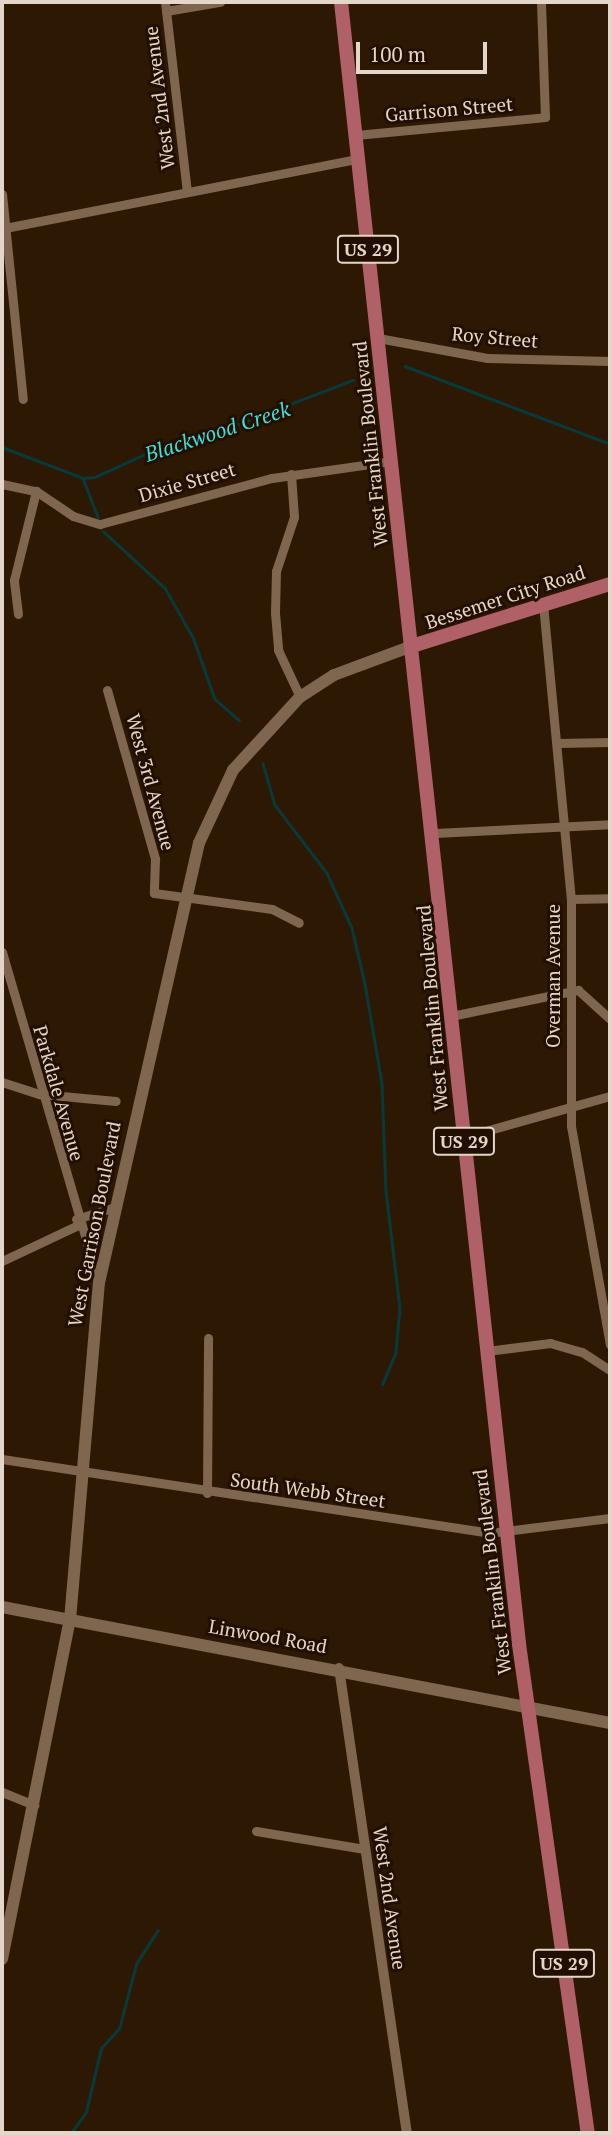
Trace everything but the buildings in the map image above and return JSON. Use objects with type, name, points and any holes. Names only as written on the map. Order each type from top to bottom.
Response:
[{"type":"main road","name":"West Franklin Boulevard","points":[[341,2],[435,833],[451,1016],[507,1531],[528,1704],[588,2133]]},
{"type":"main road","name":"Bessemer City Road","points":[[412,646],[610,584]]},
{"type":"main road","name":"West Garrison Boulevard","points":[[2,1959],[70,1620],[99,1283],[186,898],[220,791],[261,734],[300,697],[334,675],[412,646]]},
{"type":"main road","name":"Linwood Road","points":[[2,1607],[528,1704],[610,1723]]},
{"type":"street","points":[[166,6],[220,2]]},
{"type":"street","name":"Garrison Street","points":[[356,135],[545,117],[541,2]]},
{"type":"street","name":"West 2nd Avenue","points":[[166,6],[187,191]]},
{"type":"street","points":[[4,231],[187,191],[358,159]]},
{"type":"street","points":[[2,194],[23,399]]},
{"type":"street","name":"Roy Street","points":[[378,338],[487,358],[610,361]]},
{"type":"street","name":"Dixie Street","points":[[2,484],[36,491],[73,516],[100,524],[291,474],[391,461]]},
{"type":"street","points":[[291,474],[294,517],[276,571],[275,613],[278,649],[300,697]]},
{"type":"street","points":[[18,614],[14,580],[36,491]]},
{"type":"street","name":"Overman Avenue","points":[[543,604],[571,899],[570,1107],[610,1345]]},
{"type":"street","name":"West 3rd Avenue","points":[[107,690],[155,859],[152,889],[186,898]]},
{"type":"street","points":[[558,743],[610,741]]},
{"type":"street","points":[[435,833],[610,824]]},
{"type":"street","points":[[186,898],[272,908],[299,923]]},
{"type":"street","points":[[571,899],[610,898]]},
{"type":"street","name":"Parkdale Avenue","points":[[2,952],[77,1222],[99,1283]]},
{"type":"street","points":[[451,1016],[569,990],[584,994],[610,1019]]},
{"type":"street","points":[[2,1083],[40,1094],[117,1101]]},
{"type":"street","points":[[464,1137],[610,1096]]},
{"type":"street","points":[[2,1261],[77,1222],[115,1207]]},
{"type":"street","points":[[207,1493],[208,1338]]},
{"type":"street","points":[[487,1351],[550,1343],[582,1352],[610,1370]]},
{"type":"street","name":"South Webb Street","points":[[2,1459],[81,1476],[507,1531],[610,1518]]},
{"type":"street","name":"West 2nd Avenue","points":[[339,1668],[407,2133]]},
{"type":"street","points":[[2,1792],[34,1805]]},
{"type":"street","points":[[256,1831],[365,1849]]},
{"type":"waterway","name":"Blackwood Creek","points":[[405,366],[610,444]]},
{"type":"waterway","name":"Blackwood Creek","points":[[2,447],[83,478],[95,477],[167,444],[199,439],[353,380]]},
{"type":"waterway","points":[[83,478],[98,517]]},
{"type":"waterway","points":[[103,531],[165,588],[193,637],[215,699],[239,720]]},
{"type":"waterway","points":[[263,763],[275,805],[327,873],[352,928],[365,984],[382,1083],[386,1191],[400,1308],[396,1353],[383,1384]]},
{"type":"waterway","points":[[71,2133],[86,2112],[101,2048],[119,2029],[136,1964],[158,1930]]}]
